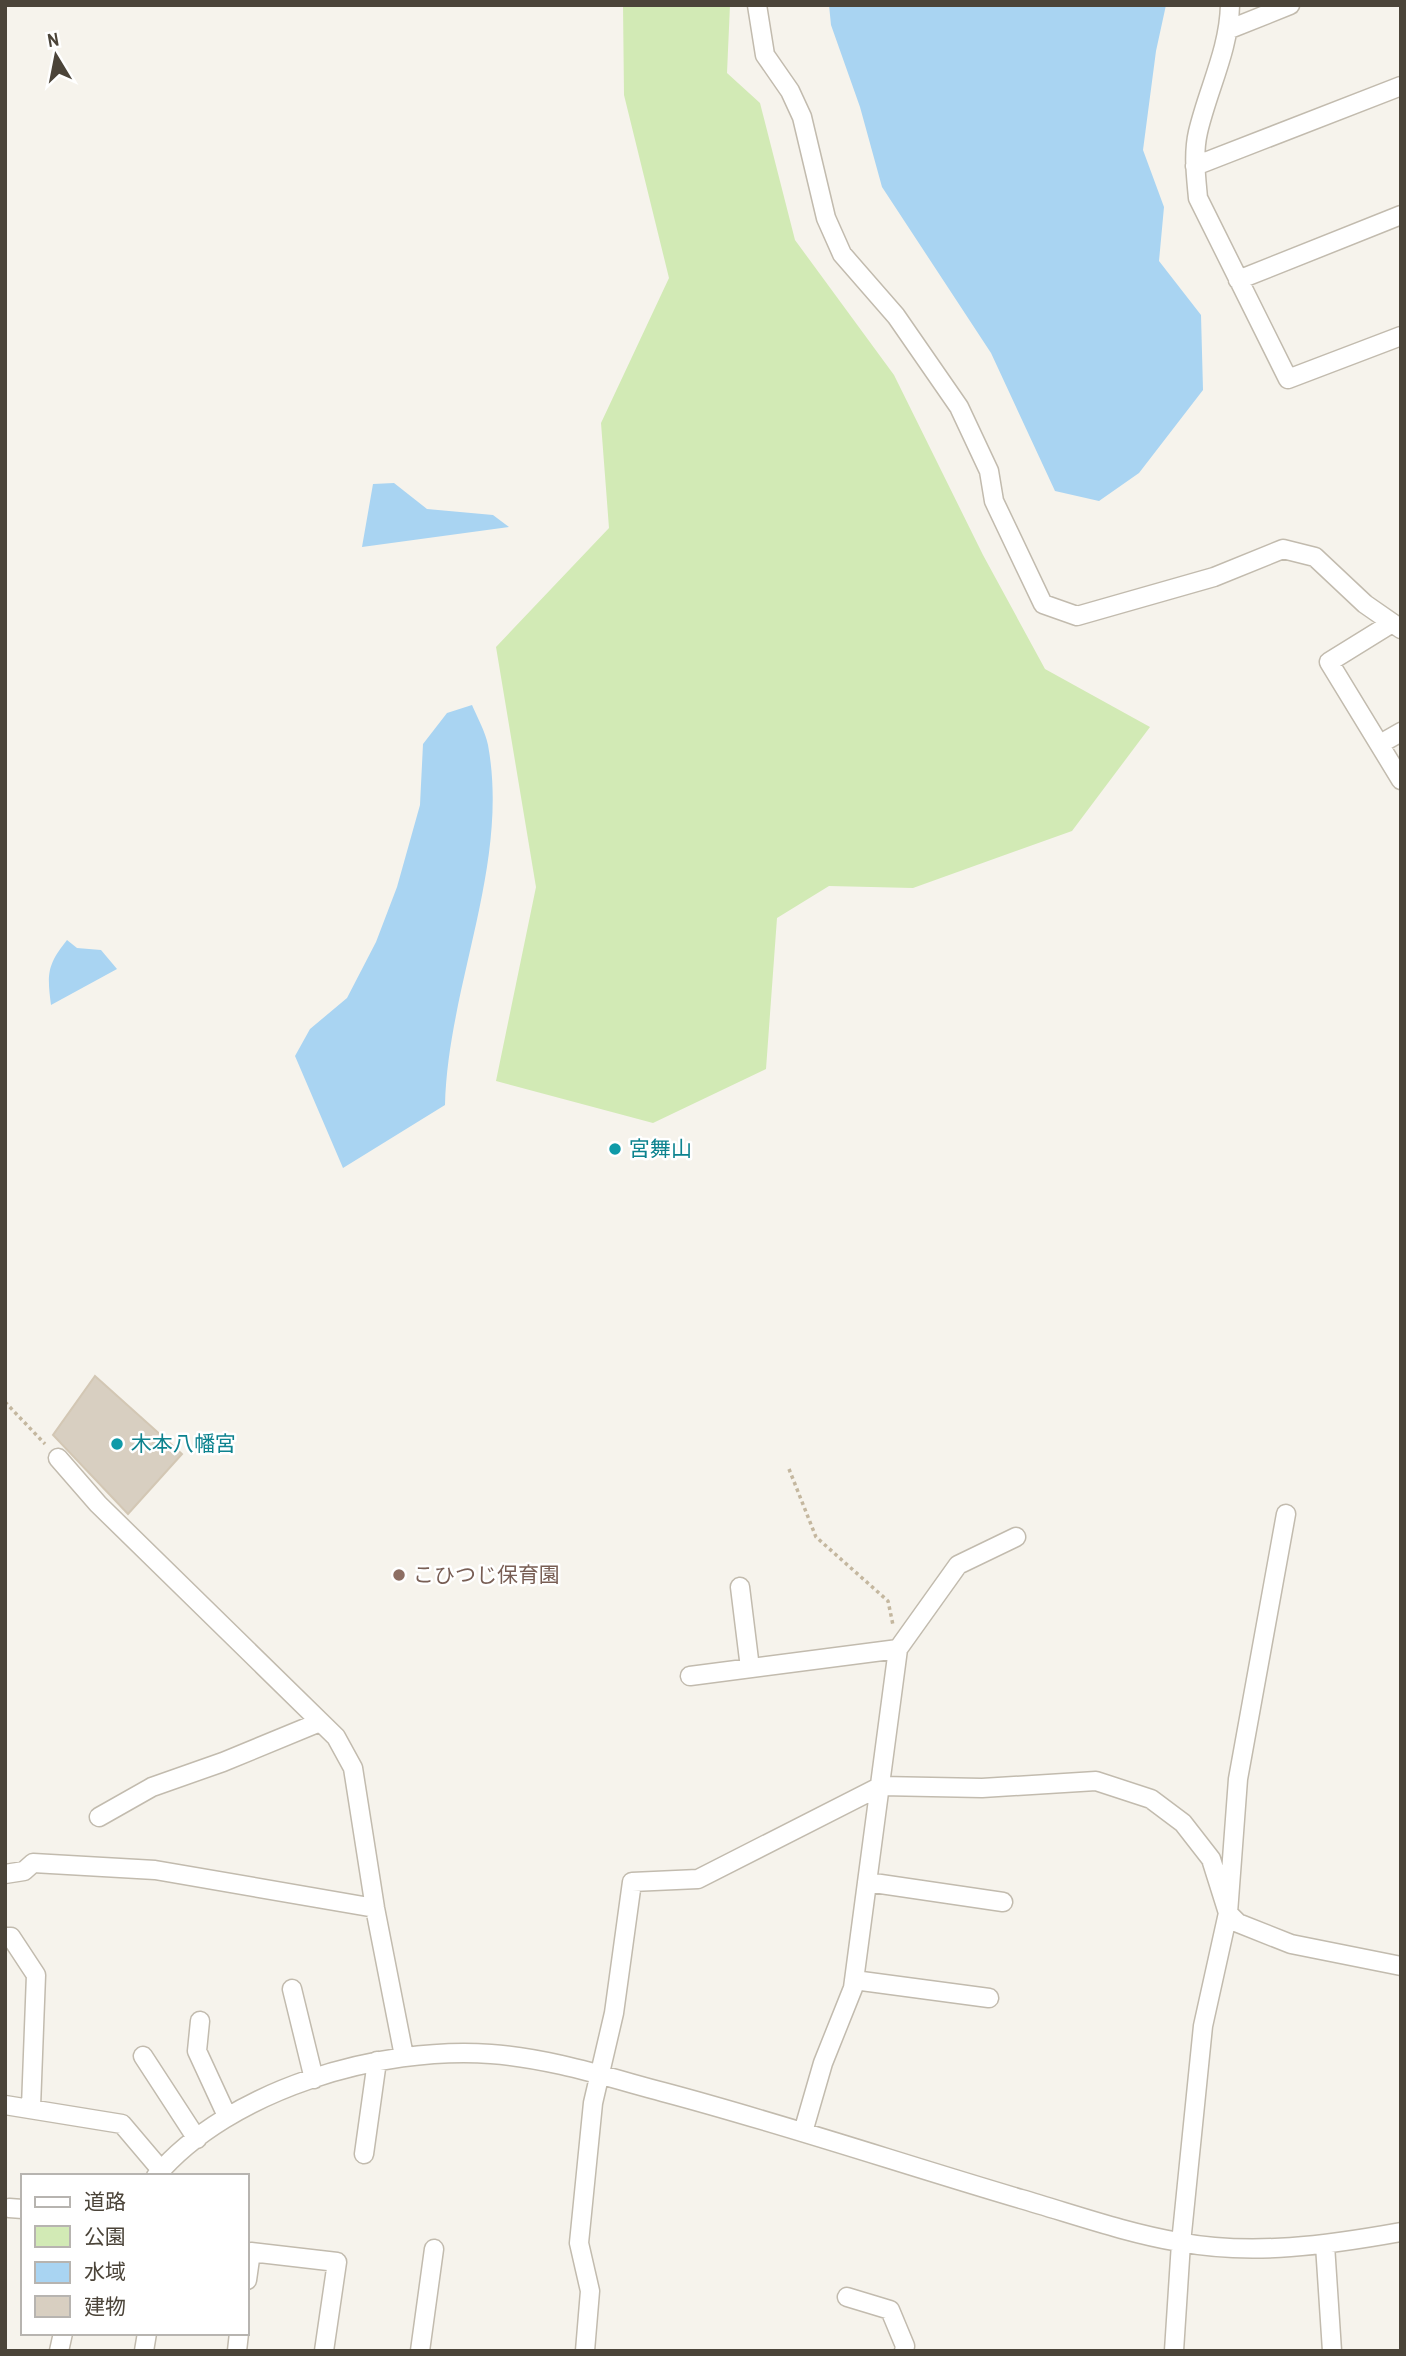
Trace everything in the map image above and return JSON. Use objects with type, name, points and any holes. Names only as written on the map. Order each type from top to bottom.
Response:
[{"type":"street","points":[[757,5],[765,55],[802,117],[826,218],[842,254],[903,325],[959,407],[989,471],[994,501],[1043,604],[1077,616],[1214,577],[1283,548],[1315,557],[1364,604],[1396,626],[1329,662],[1401,780]]},
{"type":"street","points":[[1230,5],[1230,29],[1197,134],[1195,166],[1198,198],[1288,379],[1401,336]]},
{"type":"street","points":[[1230,29],[1290,5]]},
{"type":"street","points":[[1195,166],[1401,86]]},
{"type":"street","points":[[1238,279],[1401,215]]},
{"type":"street","points":[[1380,744],[1401,732]]},
{"type":"street","points":[[58,1458],[98,1504],[336,1737],[353,1768],[375,1908],[404,2056]]},
{"type":"street","points":[[1174,2351],[1181,2243],[1203,2026],[1228,1913],[1238,1779],[1286,1514]]},
{"type":"street","points":[[803,2132],[823,2063],[853,1980],[898,1649],[958,1565],[1016,1537]]},
{"type":"street","points":[[740,1587],[750,1668]]},
{"type":"street","points":[[690,1676],[898,1649]]},
{"type":"street","points":[[99,1817],[152,1787],[223,1762],[320,1722]]},
{"type":"street","points":[[585,2351],[590,2291],[579,2243],[598,2075],[614,2013],[632,1882],[698,1879],[881,1786],[982,1788],[1096,1781],[1151,1799],[1182,1822],[1211,1859],[1228,1913],[1238,1923],[1291,1944],[1401,1966]]},
{"type":"street","points":[[5,1874],[24,1871],[33,1863],[155,1870],[375,1908]]},
{"type":"street","points":[[867,1882],[1003,1902]]},
{"type":"street","points":[[5,1937],[11,1937],[36,1975],[31,2107]]},
{"type":"street","points":[[853,1980],[989,1997]]},
{"type":"street","points":[[292,1989],[314,2079]]},
{"type":"street","points":[[200,2021],[197,2051],[228,2116]]},
{"type":"street","points":[[5,2105],[122,2123],[159,2173],[228,2116],[314,2079],[404,2056],[491,2054],[535,2060],[598,2075],[803,2132],[1081,2217],[1181,2243],[1243,2247],[1325,2245],[1401,2232]]},
{"type":"street","points":[[143,2056],[197,2139]]},
{"type":"street","points":[[364,2154],[377,2062]]},
{"type":"street","points":[[1325,2245],[1332,2351]]},
{"type":"street","points":[[420,2351],[434,2249]]},
{"type":"street","points":[[248,2273],[251,2252],[337,2262],[324,2351]]},
{"type":"street","points":[[848,2297],[890,2310],[905,2346],[904,2351]]},
{"type":"path","points":[[5,1402],[58,1458]]},
{"type":"path","points":[[789,1469],[816,1537],[888,1601],[898,1649]]},
{"type":"green space","points":[[623,5],[730,5],[727,73],[760,103],[795,240],[894,375],[983,555],[1045,669],[1150,727],[1072,831],[913,888],[829,886],[777,918],[766,1069],[653,1123],[496,1081],[536,887],[496,647],[609,528],[601,423],[669,278],[624,95]]},
{"type":"water","points":[[829,5],[1166,5],[1156,51],[1143,150],[1164,207],[1159,261],[1201,315],[1203,390],[1139,473],[1099,501],[1055,491],[991,353],[882,187],[860,107],[831,25]]},
{"type":"water","points":[[394,483],[427,509],[493,515],[509,527],[362,547],[373,484]]},
{"type":"water","points":[[472,705],[488,745],[493,790],[491,835],[485,880],[456,1015],[445,1105],[343,1168],[295,1056],[310,1029],[347,998],[376,942],[397,887],[420,805],[423,744],[447,713]]},
{"type":"water","points":[[67,940],[77,948],[101,950],[117,969],[51,1005],[50,970]]},
{"type":"building","name":"木本八幡宮","points":[[95,1376],[182,1454],[128,1514],[53,1435]]},
{"type":"place","name":"宮舞山","points":[[615,1149]]},
{"type":"place","name":"木本八幡宮","points":[[117,1444]]},
{"type":"place","name":"こひつじ保育園","points":[[399,1575]]}]
